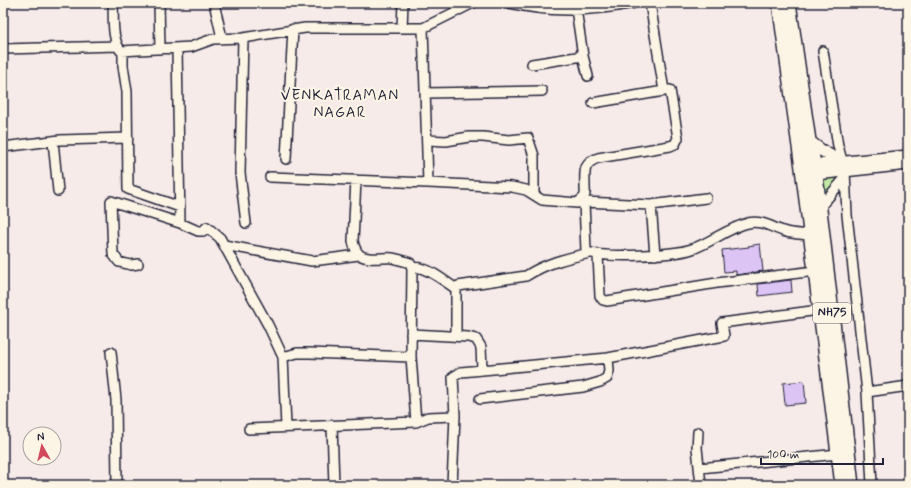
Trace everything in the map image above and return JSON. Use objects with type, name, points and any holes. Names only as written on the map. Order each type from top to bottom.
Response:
[{"type":"highway","name":"NH75","points":[[779,3],[802,168],[842,485]]},
{"type":"highway","name":"NH75","points":[[789,3],[809,141],[815,169],[852,485]]},
{"type":"highway","points":[[802,168],[815,169]]},
{"type":"main road","points":[[809,141],[845,171]]},
{"type":"main road","points":[[845,171],[908,156]]},
{"type":"main road","points":[[815,169],[845,171],[908,164]]},
{"type":"street","points":[[113,3],[114,39],[120,48],[127,92],[128,189],[180,207]]},
{"type":"street","points":[[159,3],[160,49]]},
{"type":"street","points":[[214,3],[222,38]]},
{"type":"street","points":[[402,28],[403,3]]},
{"type":"street","points":[[3,49],[160,49],[191,47],[213,39],[243,38],[305,28],[423,28],[473,3]]},
{"type":"street","points":[[509,3],[519,5],[560,6],[576,9],[608,7],[634,3]]},
{"type":"street","points":[[650,3],[664,91]]},
{"type":"street","points":[[576,9],[583,56],[588,76]]},
{"type":"street","points":[[423,28],[428,183]]},
{"type":"street","points":[[286,159],[293,29]]},
{"type":"street","points":[[243,38],[240,173],[246,224]]},
{"type":"street","points":[[177,48],[180,223]]},
{"type":"street","points":[[823,51],[838,146],[845,171],[847,215],[867,392],[872,485]]},
{"type":"street","points":[[532,64],[583,56]]},
{"type":"street","points":[[593,103],[670,90],[678,138],[675,144],[591,160],[587,164],[585,169],[585,194],[581,203],[586,252],[594,254]]},
{"type":"street","points":[[425,94],[542,91]]},
{"type":"street","points":[[427,140],[446,141],[483,136],[508,140],[528,138],[534,156],[534,195]]},
{"type":"street","points":[[3,147],[53,141],[128,138]]},
{"type":"street","points":[[53,141],[58,191]]},
{"type":"street","points":[[819,208],[845,171]]},
{"type":"street","points":[[270,177],[512,186],[526,190],[542,200],[581,203],[651,205],[706,198]]},
{"type":"street","points":[[356,180],[354,241],[355,248],[359,255]]},
{"type":"street","points":[[138,264],[131,265],[119,262],[113,254],[111,201],[180,223],[198,231],[203,231],[207,226],[220,238],[268,325],[283,357],[286,427]]},
{"type":"street","points":[[651,205],[655,255]]},
{"type":"street","points":[[456,289],[458,286],[526,276],[535,269],[550,263],[594,254],[655,255],[692,249],[719,235],[748,223],[764,223],[786,232],[810,235]]},
{"type":"street","points":[[224,245],[312,260],[359,255],[366,257],[393,258],[410,263],[412,268],[411,357],[416,422]]},
{"type":"street","points":[[594,254],[600,296],[603,300],[607,301],[717,283],[814,271]]},
{"type":"street","points":[[412,268],[422,268],[436,275],[456,289]]},
{"type":"street","points":[[456,289],[456,336]]},
{"type":"street","points":[[452,485],[456,416],[453,377],[461,372],[608,358],[724,336],[722,323],[819,310]]},
{"type":"street","points":[[411,334],[456,336],[476,339],[481,347],[482,369]]},
{"type":"street","points":[[112,352],[116,400],[117,485]]},
{"type":"street","points":[[283,357],[297,353],[411,357]]},
{"type":"street","points":[[480,399],[583,387],[593,384],[607,378],[609,371],[608,358]]},
{"type":"street","points":[[867,392],[908,386]]},
{"type":"street","points":[[249,429],[416,422],[428,417],[456,416]]},
{"type":"street","points":[[332,425],[334,485]]},
{"type":"street","points":[[698,432],[697,448],[701,485]]},
{"type":"street","points":[[700,468],[838,454]]},
{"type":"green space","points":[[822,176],[839,176],[824,196]]},
{"type":"building","points":[[760,244],[763,271],[736,275],[736,271],[724,272],[722,250],[749,247],[748,246]]},
{"type":"building","points":[[791,280],[792,292],[759,296],[758,284]]},
{"type":"building","points":[[804,381],[806,403],[785,405],[783,383]]},
{"type":"district","name":"VENKATRAMAN NAGAR","points":[[340,104]]}]
